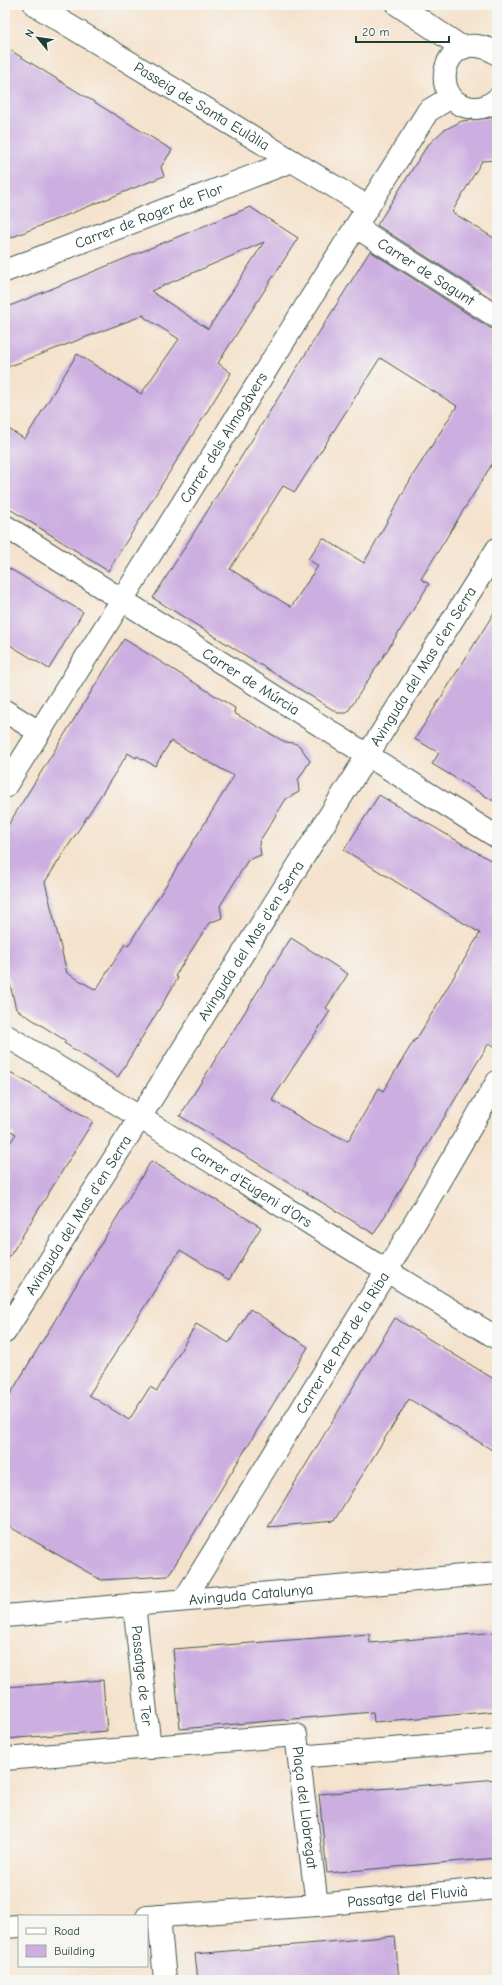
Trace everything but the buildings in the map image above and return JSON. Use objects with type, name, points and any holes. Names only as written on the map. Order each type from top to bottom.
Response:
[{"type":"street","name":"Passeig de Santa Eulàlia","points":[[35,5],[368,207]]},
{"type":"street","points":[[398,5],[463,48]]},
{"type":"street","points":[[497,52],[487,47],[470,46],[463,48],[453,54],[444,73],[446,87],[456,102],[471,108],[482,108],[492,104],[497,99]]},
{"type":"street","name":"Carrer dels Almogàvers","points":[[5,787],[428,112],[451,96]]},
{"type":"street","name":"Carrer de Roger de Flor","points":[[5,271],[292,161]]},
{"type":"street","name":"Carrer de Sagunt","points":[[356,227],[497,317]]},
{"type":"street","name":"Carrer de Múrcia","points":[[5,526],[497,837]]},
{"type":"street","name":"Avinguda del Mas d'en Serra","points":[[5,1332],[366,755],[497,549]]},
{"type":"street","points":[[5,711],[39,732]]},
{"type":"street","name":"Carrer d'Eugeni d'Ors","points":[[5,1035],[141,1116],[386,1272],[497,1338]]},
{"type":"street","name":"Carrer de Prat de la Riba","points":[[184,1600],[386,1272],[497,1082]]},
{"type":"street","name":"Avinguda Catalunya","points":[[5,1616],[497,1573]]},
{"type":"street","name":"Passatge de Ter","points":[[134,1604],[150,1748]]},
{"type":"street","name":"Plaça del Llobregat","points":[[5,1759],[296,1735],[317,1905]]},
{"type":"street","points":[[299,1757],[497,1740]]},
{"type":"street","name":"Passatge del Fluvià","points":[[317,1905],[497,1888]]},
{"type":"street","points":[[165,1980],[153,1916],[317,1905]]},
{"type":"street","points":[[5,1927],[18,1926]]}]
